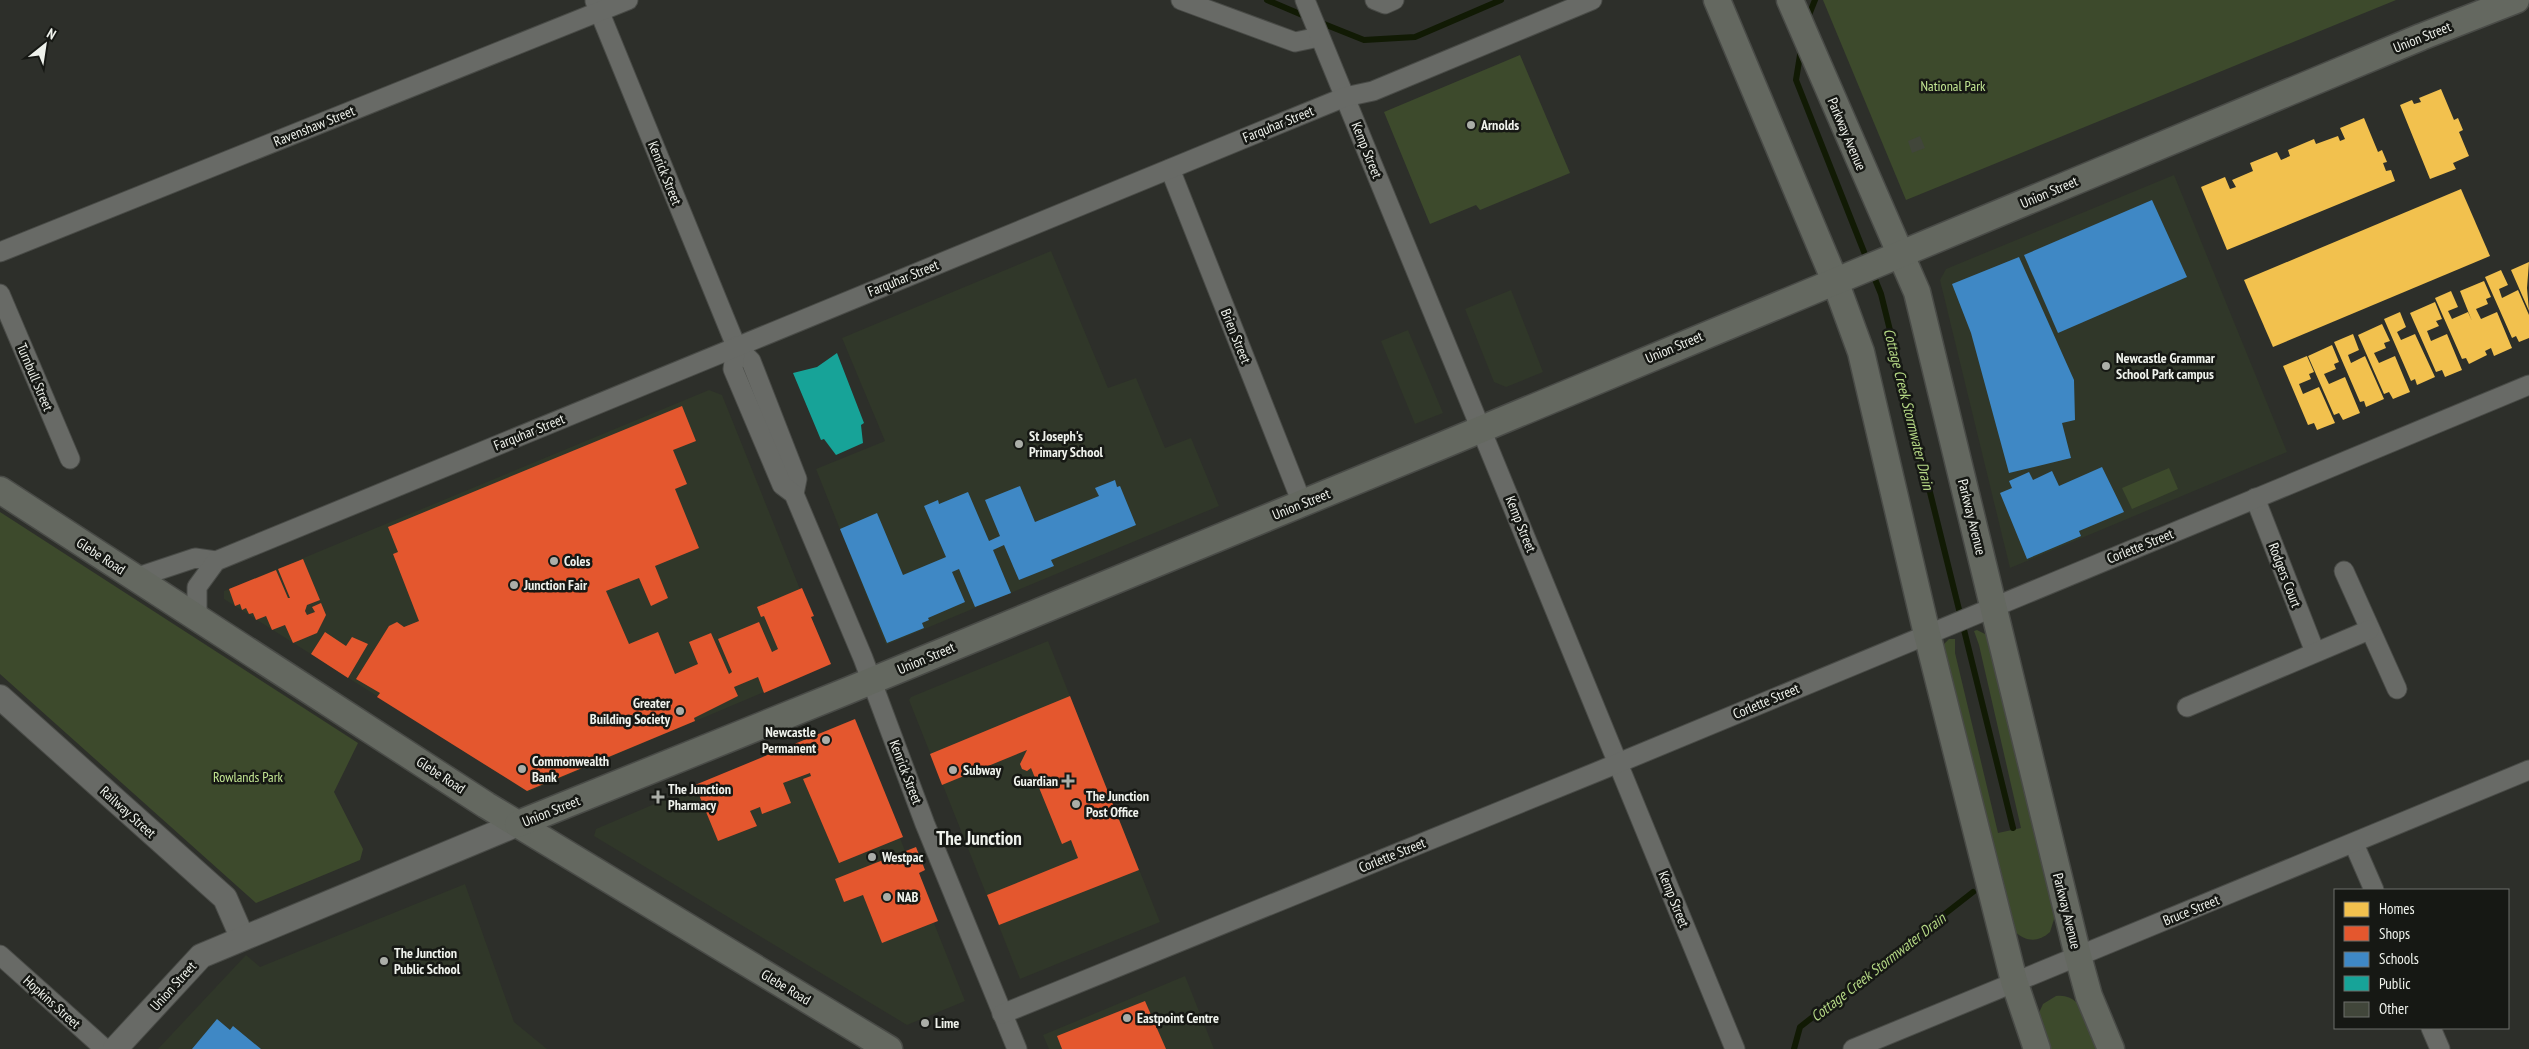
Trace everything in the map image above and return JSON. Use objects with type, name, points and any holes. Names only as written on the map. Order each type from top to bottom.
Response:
[{"type":"main road","points":[[1717,0],[1844,277],[1927,634],[2014,982],[2037,1049]]},
{"type":"main road","name":"Union Street","points":[[518,824],[871,681],[2421,37],[2516,0]]},
{"type":"main road","name":"Parkway Avenue","points":[[1791,3],[1820,68],[1892,257],[1917,292],[2078,956],[2089,996],[2111,1049]]},
{"type":"main road","name":"Glebe Road","points":[[0,490],[197,619],[518,824],[889,1049]]},
{"type":"street","name":"Ravenshaw Street","points":[[0,252],[597,6],[628,0]]},
{"type":"street","points":[[1181,0],[1295,42],[1317,31]]},
{"type":"street","name":"Kemp Street","points":[[1306,0],[1317,31],[1482,428],[1735,1049]]},
{"type":"street","points":[[1375,0],[1385,4],[1394,0]]},
{"type":"street","name":"Farquhar Street","points":[[135,578],[195,558],[216,561],[1346,97],[1373,92],[1592,0]]},
{"type":"street","name":"Kenrick Street","points":[[597,6],[736,346],[734,368],[782,485],[794,494],[871,681],[1017,1049]]},
{"type":"street","name":"Brien Street","points":[[1170,169],[1302,503]]},
{"type":"street","name":"Turnbull Street","points":[[0,294],[70,459]]},
{"type":"street","name":"Corlette Street","points":[[1002,1014],[1617,763],[2529,385]]},
{"type":"street","name":"Rodgers Court","points":[[2255,498],[2315,652]]},
{"type":"street","points":[[197,619],[197,587],[216,561]]},
{"type":"street","points":[[2344,571],[2368,630],[2397,689]]},
{"type":"street","points":[[2187,707],[2368,630]]},
{"type":"street","name":"Railway Street","points":[[0,697],[225,898],[242,937]]},
{"type":"street","name":"Bruce Street","points":[[1853,1049],[2354,844],[2529,770]]},
{"type":"street","name":"Union Street","points":[[116,1049],[197,959],[242,937],[518,824]]},
{"type":"street","points":[[2354,844],[2374,889]]},
{"type":"street","name":"Hopkins Street","points":[[0,955],[105,1049]]},
{"type":"street","points":[[2431,1029],[2440,1049]]},
{"type":"shaded area","name":"Newcastle Grammar School Park campus","points":[[2174,175],[2287,452],[2010,568],[1940,280],[1946,269]]},
{"type":"shaded area","name":"St Joseph's Primary School","points":[[1051,251],[1108,388],[1136,378],[1165,448],[1191,438],[1219,506],[886,645],[816,469],[885,441],[842,338]]},
{"type":"shaded area","points":[[1511,290],[1543,372],[1506,387],[1494,382],[1465,309]]},
{"type":"shaded area","points":[[1408,330],[1443,413],[1415,424],[1381,341]]},
{"type":"shaded area","points":[[709,390],[722,395],[830,664],[528,792],[224,599],[224,591]]},
{"type":"shaded area","points":[[1048,641],[1160,922],[1020,979],[909,700],[911,697]]},
{"type":"shaded area","points":[[844,723],[856,728],[965,1001],[907,1025],[594,836],[596,829]]},
{"type":"shaded area","name":"The Junction Public School","points":[[465,884],[514,1022],[547,1049],[158,1049],[246,955],[260,967]]},
{"type":"shaded area","points":[[1185,976],[1214,1049],[1049,1049],[1043,1035]]},
{"type":"green space","name":"National Park","points":[[1823,0],[2396,0],[1906,200]]},
{"type":"green space","points":[[1520,55],[1570,173],[1480,210],[1476,205],[1430,224],[1384,112]]},
{"type":"green space","points":[[2169,468],[2178,489],[2132,509],[2122,488]]},
{"type":"green space","name":"Rowlands Park","points":[[0,512],[358,743],[334,792],[363,849],[360,860],[256,903],[0,674]]},
{"type":"green space","points":[[1977,630],[1987,635],[2036,823],[2040,855],[2055,916],[2050,932],[2046,936],[2032,940],[2018,935],[2014,931],[1942,646],[1949,639],[1955,639],[1955,653],[1998,833],[2021,828],[1979,645],[1974,631]]},
{"type":"green space","points":[[2056,996],[2066,996],[2079,1006],[2089,1022],[2098,1049],[2049,1049],[2038,1015],[2043,1004]]},
{"type":"building: Homes","points":[[2441,89],[2454,120],[2458,118],[2463,130],[2459,132],[2469,156],[2453,163],[2456,169],[2430,179],[2400,105],[2412,100],[2414,104],[2421,102],[2419,98]]},
{"type":"building: Homes","points":[[2364,118],[2378,152],[2382,150],[2387,162],[2383,163],[2386,171],[2391,170],[2395,181],[2227,250],[2201,187],[2225,177],[2230,189],[2236,187],[2232,180],[2253,171],[2250,163],[2277,152],[2281,160],[2290,156],[2288,150],[2314,139],[2316,144],[2338,136],[2340,141],[2345,139],[2340,128]]},
{"type":"building: Homes","points":[[2461,189],[2490,256],[2273,347],[2244,280]]},
{"type":"building: Homes","points":[[2529,262],[2527,288],[2529,311],[2511,270]]},
{"type":"building: Homes","points":[[2501,270],[2508,285],[2499,289],[2502,298],[2518,290],[2529,315],[2529,338],[2519,342],[2516,336],[2512,338],[2485,277]]},
{"type":"building: Homes","points":[[2484,281],[2491,297],[2486,299],[2488,304],[2476,309],[2481,319],[2497,312],[2512,348],[2494,356],[2491,348],[2485,351],[2487,355],[2469,364],[2466,358],[2462,359],[2435,298],[2451,291],[2458,307],[2448,311],[2452,319],[2468,312],[2472,321],[2460,291]]},
{"type":"building: Homes","points":[[2435,302],[2442,319],[2436,321],[2439,326],[2427,331],[2431,341],[2447,334],[2462,370],[2445,377],[2442,370],[2436,372],[2410,313]]},
{"type":"building: Homes","points":[[2400,312],[2406,327],[2397,332],[2401,340],[2415,334],[2435,377],[2417,385],[2415,379],[2411,381],[2384,319]]},
{"type":"building: Homes","points":[[2382,324],[2390,341],[2384,343],[2386,348],[2374,353],[2379,363],[2395,356],[2410,392],[2393,399],[2389,392],[2384,394],[2358,335]]},
{"type":"building: Homes","points":[[2353,334],[2359,350],[2348,355],[2351,363],[2365,356],[2384,399],[2366,407],[2364,401],[2360,402],[2334,342]]},
{"type":"building: Homes","points":[[2332,345],[2339,362],[2334,364],[2336,369],[2324,374],[2329,384],[2345,377],[2360,413],[2343,420],[2339,413],[2334,415],[2308,356]]},
{"type":"building: Homes","points":[[2307,356],[2314,372],[2309,374],[2311,379],[2299,384],[2303,394],[2319,387],[2335,423],[2317,430],[2314,423],[2308,425],[2283,366]]},
{"type":"building: Shops","name":"Junction Fair","points":[[682,406],[696,441],[673,450],[687,484],[675,489],[699,548],[655,566],[668,598],[651,606],[639,578],[606,591],[629,644],[658,632],[675,674],[698,664],[689,642],[711,633],[729,674],[732,672],[718,639],[759,622],[772,652],[778,649],[764,616],[761,617],[757,607],[802,588],[814,616],[811,617],[831,664],[764,693],[758,677],[734,687],[738,696],[694,718],[695,721],[527,791],[377,697],[380,693],[356,679],[389,626],[397,622],[404,627],[419,621],[393,554],[398,552],[388,527]]},
{"type":"building: Shops","points":[[303,559],[320,600],[307,605],[305,611],[307,615],[315,612],[312,607],[321,603],[326,615],[317,633],[293,643],[285,625],[272,630],[266,616],[256,620],[253,613],[249,614],[246,608],[242,610],[240,604],[235,606],[229,589],[276,570],[288,598],[290,598],[278,569]]},
{"type":"building: Shops","points":[[325,632],[346,646],[352,637],[368,644],[348,678],[311,654]]},
{"type":"building: Shops","points":[[1070,696],[1139,870],[999,925],[987,895],[1078,858],[1071,840],[1062,844],[1031,768],[1027,771],[1022,769],[1020,764],[1027,750],[942,785],[930,754]]},
{"type":"building: Shops","points":[[855,719],[903,837],[839,863],[803,779],[811,776],[810,773],[783,783],[791,803],[762,814],[760,807],[750,811],[757,826],[718,841],[695,785]]},
{"type":"building: Shops","points":[[916,847],[925,870],[919,873],[938,921],[882,943],[863,895],[844,902],[835,879]]},
{"type":"building: Shops","name":"Eastpoint Centre","points":[[1145,1001],[1166,1049],[1062,1049],[1057,1036]]},
{"type":"building: Schools","points":[[2152,200],[2187,277],[2058,333],[2024,255]]},
{"type":"building: Schools","points":[[2019,257],[2074,380],[2075,420],[2062,423],[2071,458],[2009,473],[1971,333],[1952,284]]},
{"type":"building: Schools","points":[[2102,467],[2124,512],[2079,531],[2081,536],[2027,559],[2000,493],[2012,488],[2009,481],[2029,472],[2033,480],[2052,471],[2059,486]]},
{"type":"building: Schools","points":[[1115,480],[1117,487],[1120,486],[1136,525],[1051,560],[1054,566],[1019,580],[1004,545],[993,550],[1011,593],[975,607],[959,569],[952,572],[965,602],[928,618],[929,620],[922,623],[924,628],[887,643],[840,529],[877,513],[903,575],[946,557],[924,506],[938,500],[939,504],[968,492],[989,541],[1000,536],[985,500],[1020,486],[1035,522],[1099,496],[1095,488]]},
{"type":"building: Schools","points":[[217,1019],[230,1030],[233,1026],[261,1049],[192,1049]]},
{"type":"building: Public","points":[[837,353],[864,423],[861,425],[863,443],[836,455],[824,439],[821,440],[793,373],[817,367]]},
{"type":"building: Other","points":[[1920,136],[1925,148],[1912,153],[1908,141]]},
{"type":"waterway","points":[[1267,0],[1307,17]]},
{"type":"waterway","points":[[1319,22],[1364,40],[1415,37],[1501,0]]},
{"type":"waterway","name":"Cottage Creek Stormwater Drain","points":[[1807,20],[1815,0]]},
{"type":"waterway","name":"Cottage Creek Stormwater Drain","points":[[1801,49],[1796,80],[1868,262]]},
{"type":"waterway","name":"Cottage Creek Stormwater Drain","points":[[1872,272],[1881,294],[2013,828]]},
{"type":"waterway","name":"Cottage Creek Stormwater Drain","points":[[1794,1049],[1800,1027],[1973,892]]},
{"type":"place","name":"Arnolds","points":[[1471,125]]},
{"type":"place","name":"Newcastle Grammar School Park campus","points":[[2106,366]]},
{"type":"place","name":"St Joseph's Primary School","points":[[1019,444]]},
{"type":"place","name":"Coles","points":[[554,561]]},
{"type":"place","name":"Junction Fair","points":[[514,585]]},
{"type":"place","name":"Greater Building Society","points":[[680,711]]},
{"type":"place","name":"Newcastle Permanent","points":[[826,740]]},
{"type":"place","name":"Commonwealth Bank","points":[[522,769]]},
{"type":"place","name":"Subway","points":[[953,770]]},
{"type":"place","name":"Guardian","points":[[1068,781]]},
{"type":"place","name":"The Junction Pharmacy","points":[[658,797]]},
{"type":"place","name":"The Junction Post Office","points":[[1076,804]]},
{"type":"place","name":"Westpac","points":[[872,857]]},
{"type":"place","name":"NAB","points":[[887,897]]},
{"type":"place","name":"The Junction Public School","points":[[384,961]]},
{"type":"place","name":"Eastpoint Centre","points":[[1127,1018]]},
{"type":"place","name":"Lime","points":[[925,1023]]},
{"type":"district","name":"The Junction","points":[[979,838]]}]
